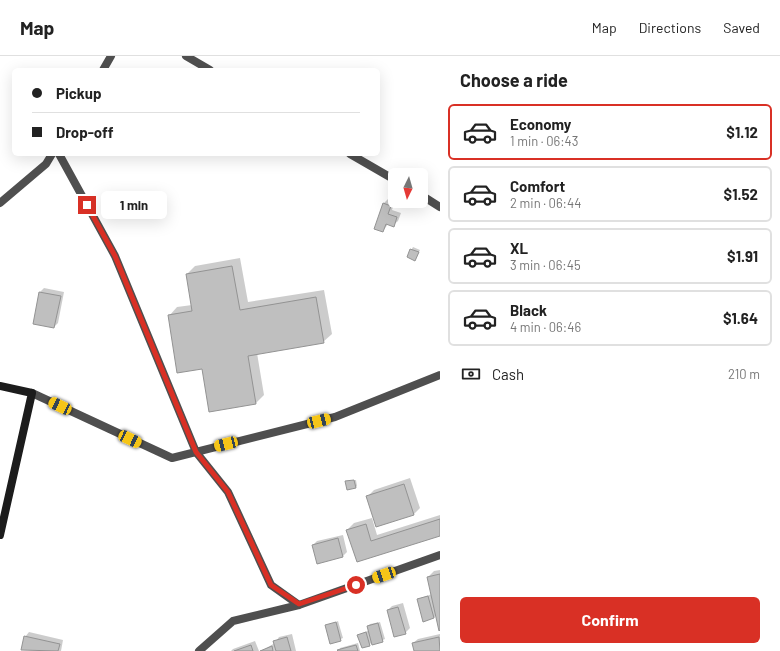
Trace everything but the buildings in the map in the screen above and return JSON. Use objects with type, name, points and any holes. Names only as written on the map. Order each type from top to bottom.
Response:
[{"type":"main road","points":[[0,386],[32,393],[0,535]]},
{"type":"street","points":[[104,68],[111,56]]},
{"type":"street","points":[[186,56],[207,68]]},
{"type":"street","points":[[0,203],[46,164],[51,156]]},
{"type":"street","points":[[60,156],[115,256],[196,452],[228,492],[271,585],[299,604]]},
{"type":"street","points":[[353,156],[388,176]]},
{"type":"street","points":[[428,200],[440,207]]},
{"type":"street","points":[[32,393],[172,458],[335,417],[440,375]]},
{"type":"street","points":[[199,651],[233,621],[299,604],[440,555]]},
{"type":"route","points":[[87,205],[115,256],[196,452],[228,492],[246,534],[271,585],[299,604],[356,585]]}]
